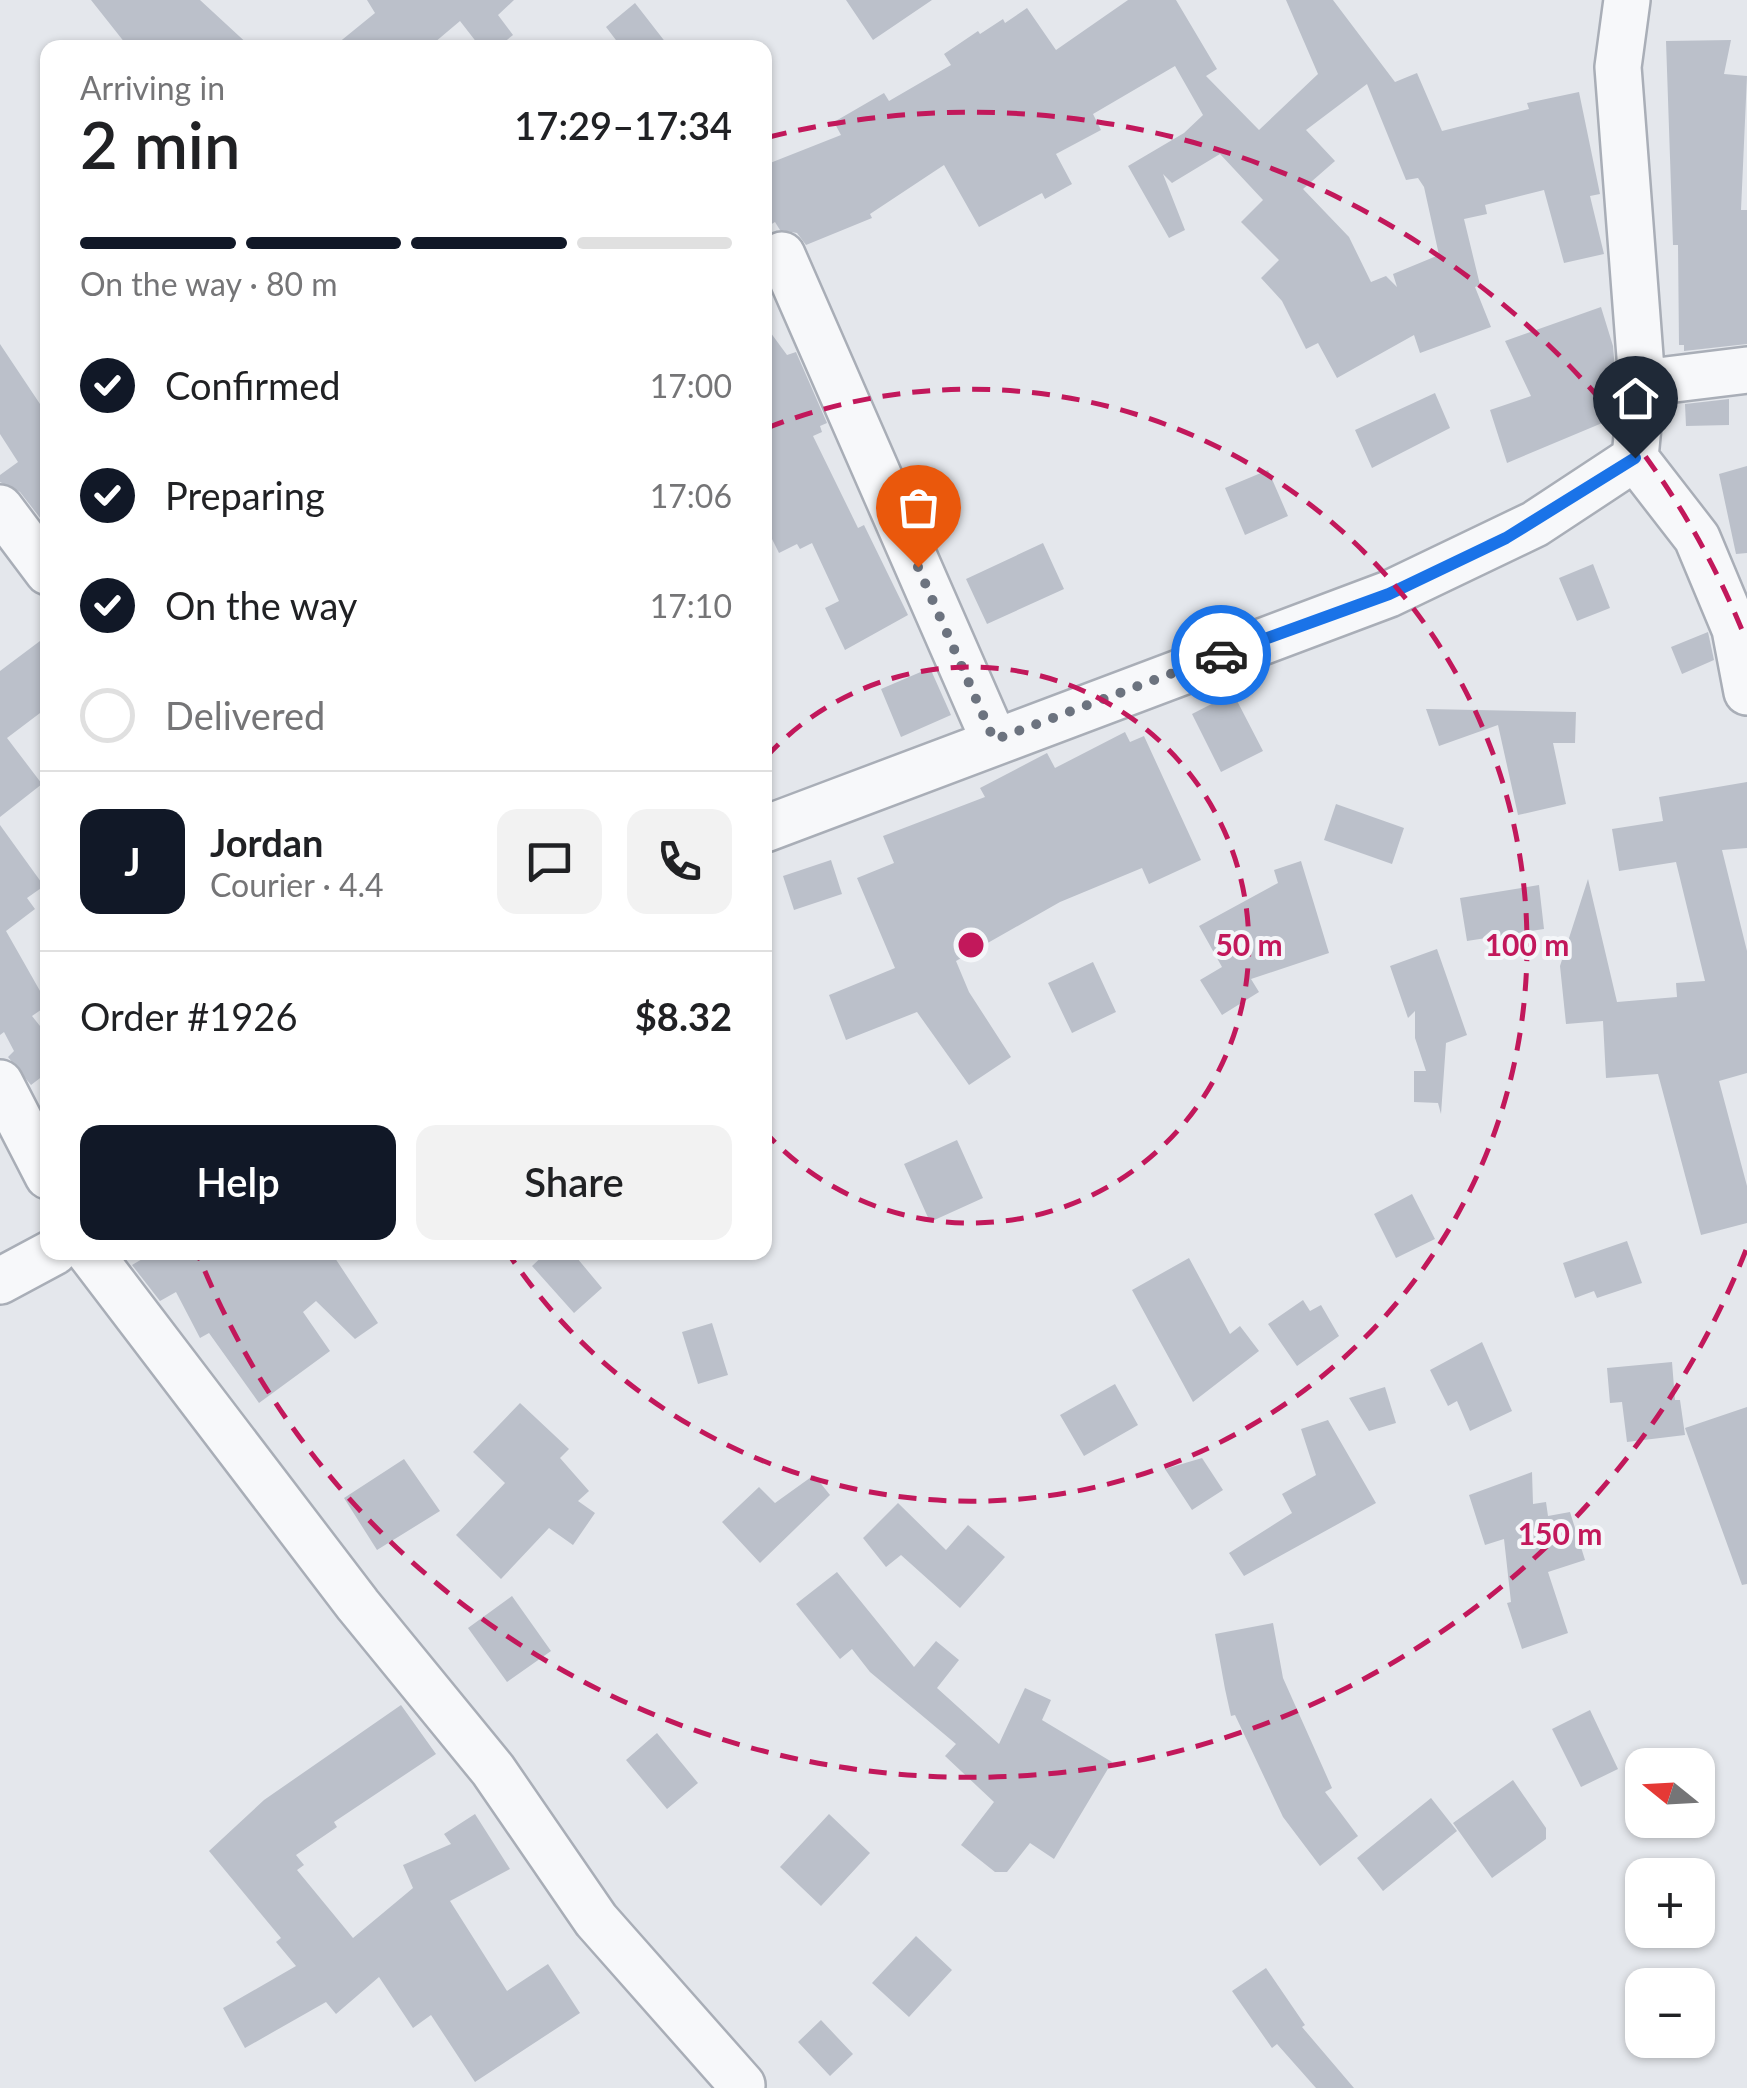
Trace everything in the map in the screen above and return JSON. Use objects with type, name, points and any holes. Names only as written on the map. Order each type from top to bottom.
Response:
[{"type":"street","points":[[1627,0],[1618,67],[1642,383],[1635,458],[1697,538],[1735,629],[1747,692]]},
{"type":"street","points":[[782,255],[994,740]]},
{"type":"street","points":[[1642,383],[1747,370]]},
{"type":"street","points":[[772,826],[1389,594],[1535,524],[1635,458]]},
{"type":"street","points":[[0,508],[40,561]]},
{"type":"street","points":[[0,1082],[40,1160]]},
{"type":"street","points":[[0,1281],[40,1260]]},
{"type":"street","points":[[95,1260],[358,1605],[493,1770],[596,1920],[742,2086]]},
{"type":"building","points":[[91,0],[200,0],[243,40],[123,40]]},
{"type":"building","points":[[367,0],[514,0],[498,15],[513,35],[507,40],[475,40],[460,21],[437,40],[342,40],[375,13]]},
{"type":"building","points":[[846,0],[932,0],[873,40]]},
{"type":"building","points":[[1128,0],[1176,0],[1217,69],[1206,76],[1259,130],[1318,74],[1286,0],[1333,0],[1395,82],[1417,73],[1442,131],[1529,109],[1527,103],[1579,92],[1600,194],[1590,196],[1604,254],[1564,263],[1544,190],[1485,205],[1487,214],[1464,219],[1480,285],[1475,287],[1491,327],[1420,353],[1414,335],[1337,378],[1318,343],[1306,349],[1282,301],[1261,278],[1279,260],[1241,222],[1263,200],[1220,154],[1172,183],[1163,174],[1185,230],[1169,238],[1128,166],[1184,133],[1203,115],[1175,66],[1093,114],[1101,130],[1056,154],[1072,184],[1045,199],[1042,193],[979,227],[944,165],[870,214],[872,218],[806,245],[797,233],[780,230],[775,222],[772,224],[772,162],[841,135],[834,122],[884,93],[889,101],[951,65],[944,54],[978,31],[980,34],[1003,19],[1005,23],[1027,8],[1056,50]],"holes":[[[1367,84],[1406,180],[1418,178],[1424,187],[1439,255],[1393,274],[1397,287],[1386,276],[1371,282],[1349,237],[1303,189],[1335,161],[1306,130]]]},
{"type":"building","points":[[635,3],[664,40],[616,40],[606,27]]},
{"type":"building","points":[[1731,40],[1724,74],[1747,76],[1741,210],[1747,210],[1747,344],[1684,351],[1684,345],[1679,345],[1678,245],[1673,245],[1666,41]]},
{"type":"building","points":[[1601,307],[1613,346],[1616,382],[1595,386],[1607,421],[1507,463],[1490,410],[1531,396],[1505,341]]},
{"type":"building","points":[[772,335],[787,355],[796,352],[827,423],[820,426],[822,432],[813,436],[858,528],[864,525],[908,615],[845,650],[825,608],[839,601],[812,543],[800,549],[797,544],[779,553],[772,539]]},
{"type":"building","points":[[0,344],[40,404],[40,518],[20,492],[0,482],[0,475],[18,462],[0,434]]},
{"type":"building","points":[[1435,393],[1450,428],[1372,468],[1355,430]]},
{"type":"building","points":[[1729,399],[1729,425],[1686,426],[1685,404]]},
{"type":"building","points":[[1747,466],[1747,553],[1736,554],[1719,474]]},
{"type":"building","points":[[1268,470],[1288,516],[1245,535],[1225,488]]},
{"type":"building","points":[[1043,543],[1064,589],[987,624],[966,579]]},
{"type":"building","points":[[1593,564],[1610,608],[1577,621],[1559,578]]},
{"type":"building","points":[[1708,632],[1714,660],[1682,674],[1671,647]]},
{"type":"building","points":[[40,641],[40,713],[7,738],[40,786],[0,817],[0,671]]},
{"type":"building","points":[[930,668],[951,715],[901,737],[881,689]]},
{"type":"building","points":[[1233,693],[1263,751],[1221,772],[1192,714]]},
{"type":"building","points":[[1426,709],[1576,712],[1575,743],[1553,743],[1566,804],[1518,815],[1498,725],[1439,746]]},
{"type":"building","points":[[1125,732],[1130,742],[1144,736],[1201,860],[1149,884],[1142,868],[1060,902],[956,961],[969,992],[1011,1057],[969,1085],[917,1012],[846,1040],[829,995],[895,968],[857,878],[894,863],[883,836],[985,797],[980,788],[1047,753],[1055,768]]},
{"type":"building","points":[[1747,782],[1747,848],[1722,850],[1747,951],[1747,1073],[1719,1081],[1747,1186],[1747,1223],[1701,1235],[1658,1074],[1606,1078],[1603,1021],[1566,1024],[1560,966],[1588,879],[1617,1002],[1677,997],[1676,983],[1705,981],[1676,862],[1619,871],[1612,829],[1663,821],[1659,797]]},
{"type":"building","points":[[1336,804],[1404,828],[1392,864],[1324,840]]},
{"type":"building","points":[[0,825],[40,880],[40,889],[27,898],[35,909],[6,931],[40,991],[40,1010],[32,1016],[40,1026],[40,1078],[31,1085],[8,1057],[14,1051],[4,1032],[0,1035]]},
{"type":"building","points":[[831,860],[842,894],[794,910],[783,876]]},
{"type":"building","points":[[1301,861],[1329,953],[1251,979],[1259,992],[1222,1015],[1200,980],[1222,967],[1199,926],[1278,883],[1274,870]]},
{"type":"building","points":[[1539,885],[1544,929],[1467,941],[1460,898]]},
{"type":"building","points":[[1437,949],[1467,1035],[1446,1043],[1441,1114],[1438,1103],[1414,1102],[1414,1071],[1426,1071],[1415,1038],[1415,1011],[1408,1018],[1390,966]]},
{"type":"building","points":[[1093,962],[1116,1012],[1072,1033],[1048,983]]},
{"type":"building","points":[[957,1140],[983,1198],[930,1222],[904,1164]]},
{"type":"building","points":[[1412,1194],[1435,1239],[1396,1258],[1374,1214]]},
{"type":"building","points":[[1627,1241],[1642,1283],[1597,1298],[1594,1291],[1575,1298],[1563,1263]]},
{"type":"building","points":[[1189,1258],[1230,1334],[1240,1326],[1259,1351],[1193,1402],[1132,1290]]},
{"type":"building","points":[[140,1260],[336,1260],[378,1323],[355,1339],[316,1301],[303,1312],[330,1351],[259,1403],[209,1333],[200,1338],[176,1292],[160,1301],[132,1265]]},
{"type":"building","points":[[538,1260],[579,1260],[602,1288],[574,1313],[532,1266]]},
{"type":"building","points":[[1303,1300],[1310,1311],[1321,1305],[1339,1336],[1297,1366],[1268,1324]]},
{"type":"building","points":[[712,1323],[728,1375],[698,1384],[682,1332]]},
{"type":"building","points":[[1482,1342],[1512,1411],[1470,1431],[1457,1401],[1448,1406],[1430,1370]]},
{"type":"building","points":[[1672,1362],[1675,1400],[1680,1400],[1685,1435],[1627,1442],[1622,1402],[1610,1403],[1607,1368]]},
{"type":"building","points":[[1115,1384],[1138,1425],[1084,1456],[1060,1415]]},
{"type":"building","points":[[1385,1387],[1396,1423],[1369,1431],[1349,1398]]},
{"type":"building","points":[[520,1403],[569,1449],[560,1458],[589,1491],[578,1501],[595,1513],[573,1545],[549,1528],[501,1579],[456,1535],[505,1483],[473,1452]]},
{"type":"building","points":[[1747,1407],[1747,1584],[1742,1585],[1685,1428]]},
{"type":"building","points":[[1328,1420],[1376,1503],[1244,1576],[1229,1553],[1292,1513],[1282,1494],[1316,1475],[1301,1429]]},
{"type":"building","points":[[1202,1458],[1223,1490],[1192,1510],[1165,1469]]},
{"type":"building","points":[[404,1459],[440,1511],[377,1550],[344,1498]]},
{"type":"building","points":[[1532,1472],[1533,1504],[1546,1502],[1548,1516],[1570,1512],[1585,1560],[1548,1572],[1568,1633],[1522,1649],[1507,1603],[1511,1602],[1504,1539],[1485,1545],[1469,1495]]},
{"type":"building","points":[[814,1475],[830,1495],[760,1563],[722,1522],[759,1487],[775,1503]]},
{"type":"building","points":[[898,1503],[946,1550],[968,1525],[1005,1557],[960,1608],[901,1555],[886,1567],[863,1538]]},
{"type":"building","points":[[837,1572],[914,1667],[936,1641],[959,1660],[937,1688],[999,1744],[1025,1688],[1051,1700],[1042,1720],[1112,1762],[1054,1859],[1030,1843],[1007,1872],[995,1872],[961,1845],[994,1802],[945,1756],[956,1744],[870,1672],[852,1649],[840,1659],[796,1604]]},
{"type":"building","points":[[512,1596],[551,1651],[507,1682],[468,1628]]},
{"type":"building","points":[[1273,1623],[1283,1678],[1332,1788],[1325,1792],[1358,1836],[1320,1866],[1283,1817],[1235,1715],[1231,1716],[1225,1689],[1215,1634]]},
{"type":"building","points":[[401,1705],[436,1754],[334,1822],[337,1827],[296,1855],[304,1865],[297,1870],[353,1938],[413,1888],[403,1865],[451,1844],[444,1834],[475,1814],[510,1869],[450,1901],[507,1991],[548,1964],[580,2013],[475,2082],[431,2015],[413,2028],[379,1977],[336,2014],[326,2002],[245,2048],[223,2008],[296,1966],[276,1942],[281,1938],[209,1851],[264,1800]]},
{"type":"building","points":[[1590,1710],[1618,1769],[1581,1787],[1552,1729]]},
{"type":"building","points":[[657,1733],[698,1783],[667,1809],[626,1760]]},
{"type":"building","points":[[1513,1780],[1546,1828],[1546,1839],[1492,1878],[1453,1823]]},
{"type":"building","points":[[1431,1798],[1457,1831],[1383,1891],[1357,1858]]},
{"type":"building","points":[[829,1814],[870,1853],[821,1906],[780,1867]]},
{"type":"building","points":[[916,1936],[952,1970],[909,2017],[872,1983]]},
{"type":"building","points":[[1266,1968],[1305,2025],[1302,2027],[1354,2088],[1316,2088],[1277,2044],[1272,2048],[1232,1991]]},
{"type":"building","points":[[821,2020],[853,2054],[830,2076],[798,2042]]},
{"type":"way so far","points":[[918,567],[994,740],[1221,655]]},
{"type":"route","points":[[1221,655],[1389,594],[1535,524],[1614,468],[1635,458]]}]
